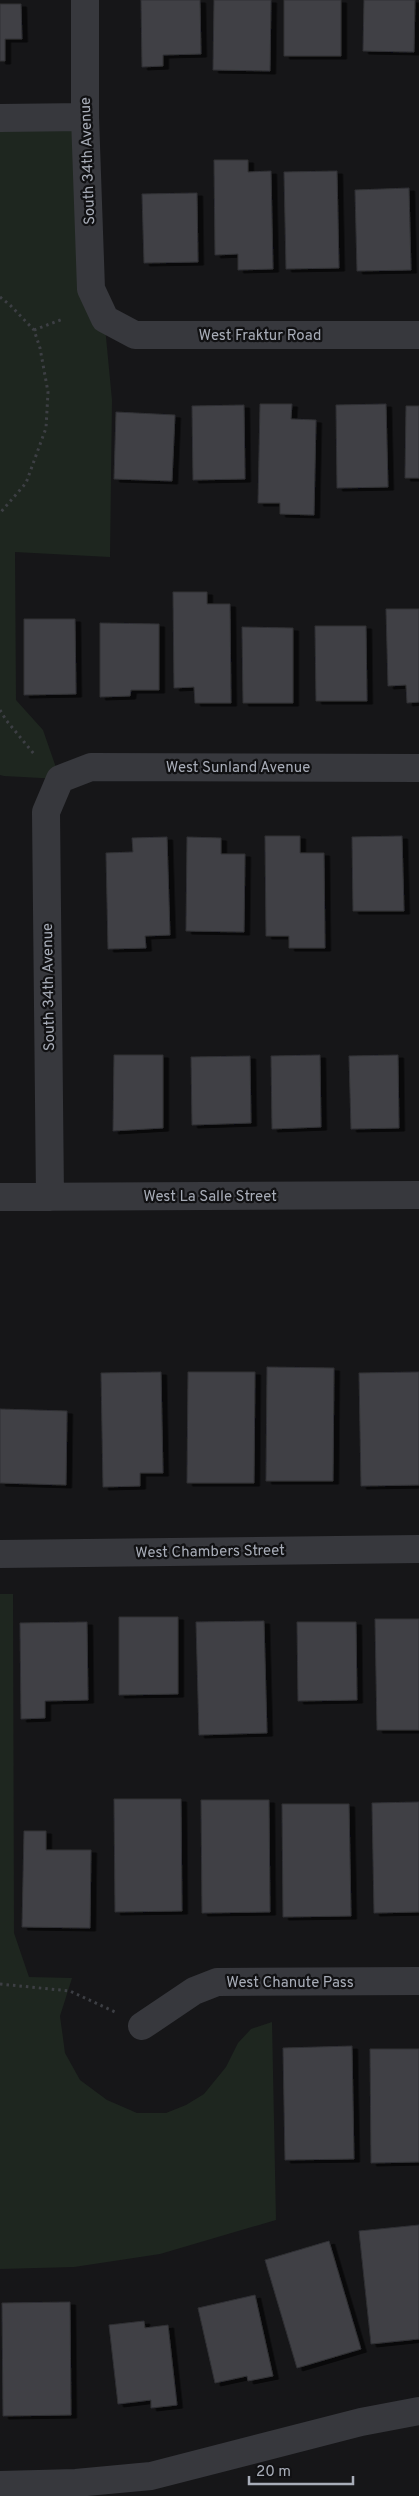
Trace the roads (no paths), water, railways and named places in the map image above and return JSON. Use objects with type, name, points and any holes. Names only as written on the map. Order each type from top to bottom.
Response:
[{"type":"street","name":"South 34th Avenue","points":[[85,0],[85,118],[91,289],[105,319]]},
{"type":"street","points":[[0,118],[85,118]]},
{"type":"street","name":"West Fraktur Road","points":[[105,319],[135,335],[419,335]]},
{"type":"street","name":"West Sunland Avenue","points":[[60,780],[91,767],[419,768]]},
{"type":"street","name":"South 34th Avenue","points":[[50,1197],[46,812],[60,780]]},
{"type":"street","name":"West La Salle Street","points":[[0,1197],[419,1195]]},
{"type":"street","name":"West Chambers Street","points":[[0,1554],[419,1549]]},
{"type":"street","name":"West Chanute Pass","points":[[142,2026],[194,1991],[217,1982],[419,1981]]},
{"type":"street","points":[[0,2485],[76,2483],[151,2476],[361,2422],[419,2411]]}]
